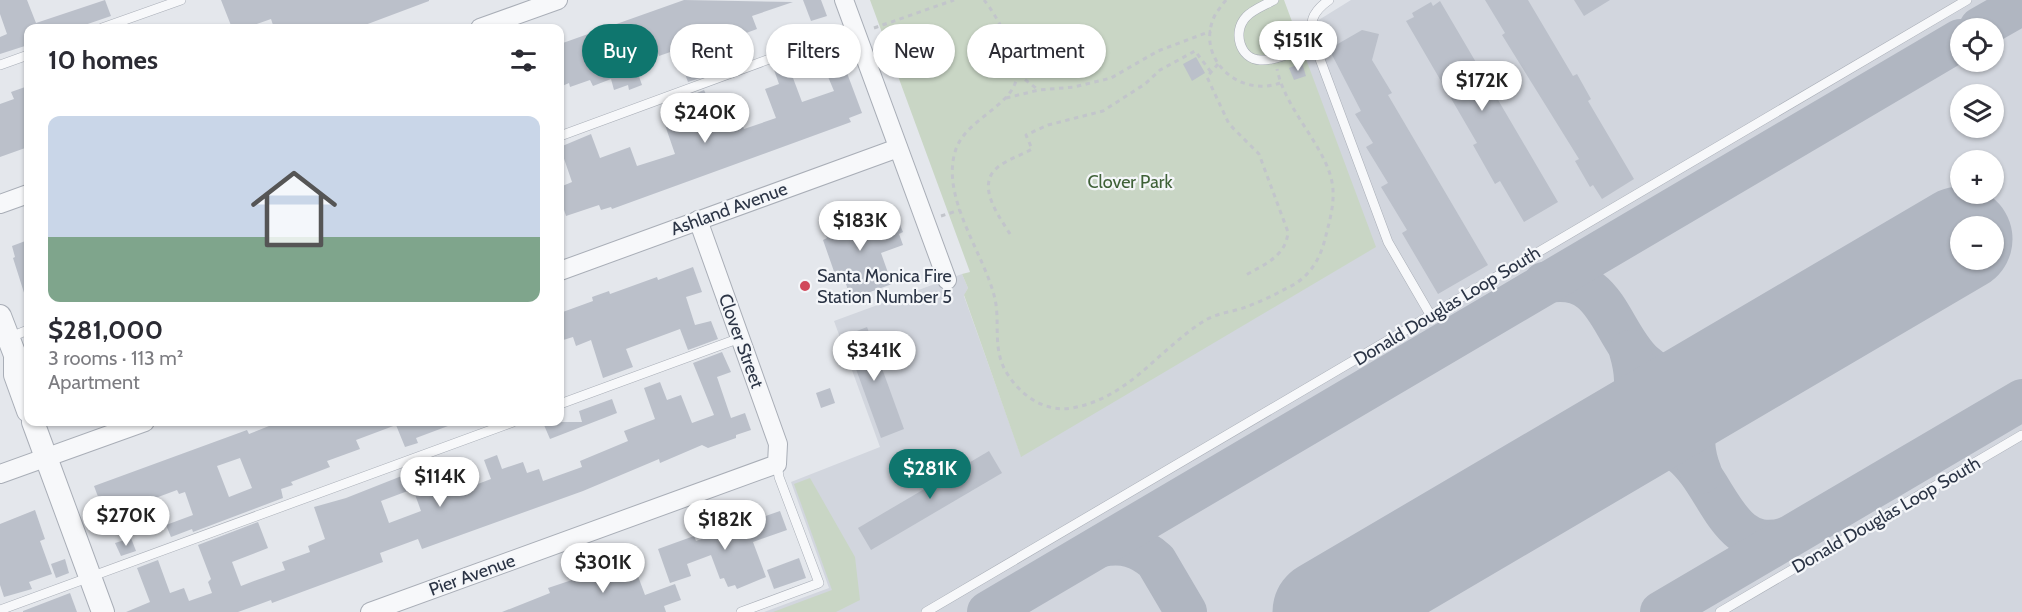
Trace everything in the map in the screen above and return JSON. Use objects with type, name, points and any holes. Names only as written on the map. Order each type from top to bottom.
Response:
[{"type":"street","points":[[491,24],[558,0]]},
{"type":"street","points":[[844,0],[853,24]]},
{"type":"street","points":[[861,47],[947,280]]},
{"type":"street","name":"Ashland Avenue","points":[[564,270],[898,148]]},
{"type":"street","points":[[0,204],[24,195]]},
{"type":"street","name":"Clover Street","points":[[698,220],[778,444],[777,464]]},
{"type":"street","points":[[0,316],[24,366]]},
{"type":"street","points":[[13,341],[15,375],[24,400]]},
{"type":"street","points":[[35,426],[52,456]]},
{"type":"street","points":[[46,426],[52,456],[95,575],[114,612]]},
{"type":"street","points":[[0,474],[134,426]]},
{"type":"street","name":"Pier Avenue","points":[[370,612],[777,464]]},
{"type":"street","points":[[95,575],[103,612]]},
{"type":"lane","points":[[113,24],[181,0]]},
{"type":"lane","points":[[1274,0],[1246,16],[1239,35],[1240,45],[1247,55],[1259,60],[1275,58],[1314,43]]},
{"type":"lane","points":[[1329,0],[1317,8],[1311,19],[1317,54],[1388,242],[1431,316]]},
{"type":"lane","name":"Donald Douglas Loop South","points":[[926,612],[1967,0]]},
{"type":"lane","points":[[0,65],[24,56]]},
{"type":"lane","points":[[564,135],[766,60]]},
{"type":"lane","points":[[564,403],[740,338]]},
{"type":"lane","points":[[0,610],[502,426]]},
{"type":"lane","name":"Donald Douglas Loop South","points":[[1720,612],[2022,435]]},
{"type":"lane","points":[[741,612],[819,583],[779,477],[777,464]]},
{"type":"path","points":[[885,24],[954,0]]},
{"type":"path","points":[[984,0],[996,13],[1000,24]]},
{"type":"path","points":[[1004,99],[1039,90],[1074,87],[1112,78],[1158,51],[1211,31]]},
{"type":"path","points":[[1010,234],[992,204],[989,186],[992,175],[998,167],[1032,149],[1026,135],[1048,125],[1103,111],[1145,84],[1165,66],[1195,51],[1211,72]]},
{"type":"path","points":[[1017,78],[1014,86],[1004,99],[965,133],[955,150],[954,182],[960,210],[995,300],[996,340],[1004,367],[1020,391],[1036,403],[1058,409],[1071,409],[1107,397],[1129,384],[1206,319],[1247,307],[1296,284],[1312,269],[1322,253],[1332,210],[1334,189],[1320,151],[1297,117],[1280,83],[1275,58]]},
{"type":"path","points":[[1218,64],[1208,77],[1222,114],[1259,154],[1288,232],[1287,242],[1276,257],[1246,275]]},
{"type":"path","points":[[1023,78],[1039,90]]},
{"type":"path","points":[[941,216],[960,210]]},
{"type":"shaded area","points":[[1351,0],[2022,0],[2022,612],[764,612],[829,588],[791,482],[880,447],[834,321],[962,274],[968,288],[964,296],[1021,456],[1375,247],[1296,34]]},
{"type":"green space","name":"Clover Park","points":[[870,0],[1284,0],[1376,247],[1021,457],[964,295],[968,288],[962,274],[970,272],[899,78],[955,78],[955,24],[879,24]]},
{"type":"green space","points":[[810,478],[855,557],[860,600],[836,612],[773,612],[832,590],[794,484]]},
{"type":"building","points":[[0,0],[27,0],[36,23],[105,0],[111,16],[88,24],[24,24],[24,46],[0,54],[0,37],[7,34],[0,14]]},
{"type":"building","points":[[221,0],[429,0],[368,24],[273,24],[271,19],[257,24],[230,24]]},
{"type":"building","points":[[684,0],[793,2],[752,16],[757,29],[754,30],[754,24],[670,24],[670,52],[659,56],[658,24],[616,24]]},
{"type":"building","points":[[803,0],[821,0],[827,16],[811,21]]},
{"type":"building","points":[[1485,0],[1528,0],[1573,76],[1577,74],[1591,99],[1588,101],[1634,179],[1602,199],[1593,185],[1590,187],[1575,161],[1579,159],[1502,35],[1505,33]]},
{"type":"building","points":[[1574,0],[1610,0],[1584,16]]},
{"type":"building","points":[[1440,1],[1558,202],[1524,222],[1500,181],[1495,184],[1473,145],[1477,143],[1406,21],[1414,17],[1412,13],[1431,2],[1433,6]]},
{"type":"building","points":[[1362,30],[1379,34],[1372,60],[1392,93],[1388,95],[1488,265],[1438,294],[1402,233],[1407,230],[1381,187],[1388,183],[1366,147],[1373,143],[1355,114],[1361,111],[1329,49]]},
{"type":"building","points":[[582,36],[582,78],[640,78],[642,85],[629,90],[628,85],[614,90],[611,79],[593,86],[590,80],[570,87],[569,83],[564,85],[564,43]]},
{"type":"building","points":[[1196,57],[1205,73],[1192,81],[1183,64]]},
{"type":"building","points":[[1302,63],[1306,76],[1294,80],[1289,68]]},
{"type":"building","points":[[686,78],[700,78],[688,82]]},
{"type":"building","points":[[777,78],[793,78],[802,102],[834,91],[829,78],[849,78],[862,113],[849,118],[851,122],[612,209],[611,207],[601,210],[599,205],[566,216],[564,185],[572,182],[564,159],[564,145],[591,134],[600,158],[630,147],[637,166],[675,154],[665,125],[697,115],[692,95],[704,90],[711,104],[726,98],[733,118],[739,116],[744,129],[776,118],[765,89],[779,84]]},
{"type":"building","points":[[24,87],[24,148],[0,157],[0,104],[14,99],[11,92]]},
{"type":"building","points":[[850,211],[857,232],[897,218],[903,232],[899,234],[903,245],[881,253],[892,284],[851,299],[844,278],[837,280],[823,240],[827,238],[821,222]]},
{"type":"building","points":[[24,242],[24,293],[13,258],[15,257],[12,246]]},
{"type":"building","points":[[693,267],[702,292],[686,297],[695,325],[711,321],[718,339],[688,350],[680,329],[626,349],[633,367],[603,378],[591,340],[576,346],[573,337],[564,340],[564,312],[593,301],[592,297],[609,291],[610,294],[657,277],[658,280]]},
{"type":"building","points":[[867,327],[904,429],[881,438],[844,336]]},
{"type":"building","points":[[722,352],[731,372],[717,377],[731,418],[745,413],[751,430],[708,448],[702,445],[660,463],[659,459],[583,491],[422,549],[418,539],[380,553],[383,562],[272,603],[271,600],[238,612],[126,612],[150,602],[137,568],[158,560],[170,593],[184,588],[189,601],[212,593],[208,582],[211,579],[198,545],[258,522],[268,548],[232,562],[241,586],[285,570],[282,562],[310,552],[308,546],[325,539],[314,507],[346,498],[427,466],[441,462],[454,493],[491,479],[484,460],[497,455],[502,469],[523,462],[527,473],[539,469],[543,481],[582,467],[580,461],[628,441],[624,431],[655,419],[644,388],[660,382],[667,400],[681,395],[692,423],[714,415],[693,363]],"holes":[[[413,489],[421,511],[389,523],[381,501]]]},
{"type":"building","points":[[830,388],[835,403],[821,408],[816,393]]},
{"type":"building","points":[[612,399],[617,413],[550,439],[544,426],[564,426],[564,422],[582,422],[579,411]]},
{"type":"building","points":[[269,426],[393,426],[356,440],[360,449],[327,461],[330,467],[291,482],[293,485],[281,489],[283,498],[193,532],[192,529],[171,537],[166,525],[193,515],[185,492],[179,494],[177,490],[134,506],[137,514],[129,517],[130,520],[119,524],[116,515],[106,518],[94,486],[247,430],[249,434]],"holes":[[[240,458],[252,488],[229,497],[217,466]]]},
{"type":"building","points":[[396,426],[448,426],[416,438],[418,443],[405,447]]},
{"type":"building","points":[[989,451],[1002,473],[871,550],[858,528]]},
{"type":"building","points":[[35,510],[45,539],[40,541],[52,574],[29,582],[32,589],[4,597],[0,585],[0,524]]},
{"type":"building","points":[[780,511],[787,530],[753,542],[766,577],[737,589],[735,585],[728,587],[724,578],[720,579],[711,555],[687,564],[691,576],[670,583],[658,549],[694,536],[696,541],[729,529],[731,523],[745,518],[746,523]]},
{"type":"building","points":[[131,538],[136,551],[121,556],[115,543]]},
{"type":"building","points":[[799,558],[806,578],[774,589],[767,570]]},
{"type":"building","points":[[65,559],[69,573],[56,578],[51,564]]},
{"type":"building","points":[[632,560],[645,595],[675,584],[681,600],[664,606],[666,612],[502,612],[550,593],[548,588]]},
{"type":"building","points":[[70,593],[77,612],[23,612],[23,611]]},
{"type":"taxiway","points":[[1998,18],[2022,4]]},
{"type":"taxiway","points":[[988,612],[1950,46]]},
{"type":"taxiway","points":[[1544,283],[1570,282],[1589,290],[1603,304],[1640,360],[1658,373],[1683,380],[1696,380],[1737,370]]},
{"type":"taxiway","points":[[1594,454],[1615,431],[1630,409],[1635,383],[1630,351]]},
{"type":"taxiway","points":[[1701,473],[1694,442],[1699,415],[1714,392],[1737,370]]},
{"type":"taxiway","points":[[1661,612],[2022,400]]},
{"type":"taxiway","points":[[1594,454],[1624,443],[1656,442],[1679,452],[1697,470],[1725,513],[1740,530],[1760,540],[1786,538]]},
{"type":"taxiway","points":[[1101,546],[1130,546],[1150,556],[1156,561],[1186,612]]},
{"type":"runway","points":[[1325,612],[1950,245]]},
{"type":"place","name":"Santa Monica Fire Station Number 5","points":[[805,286]]}]
